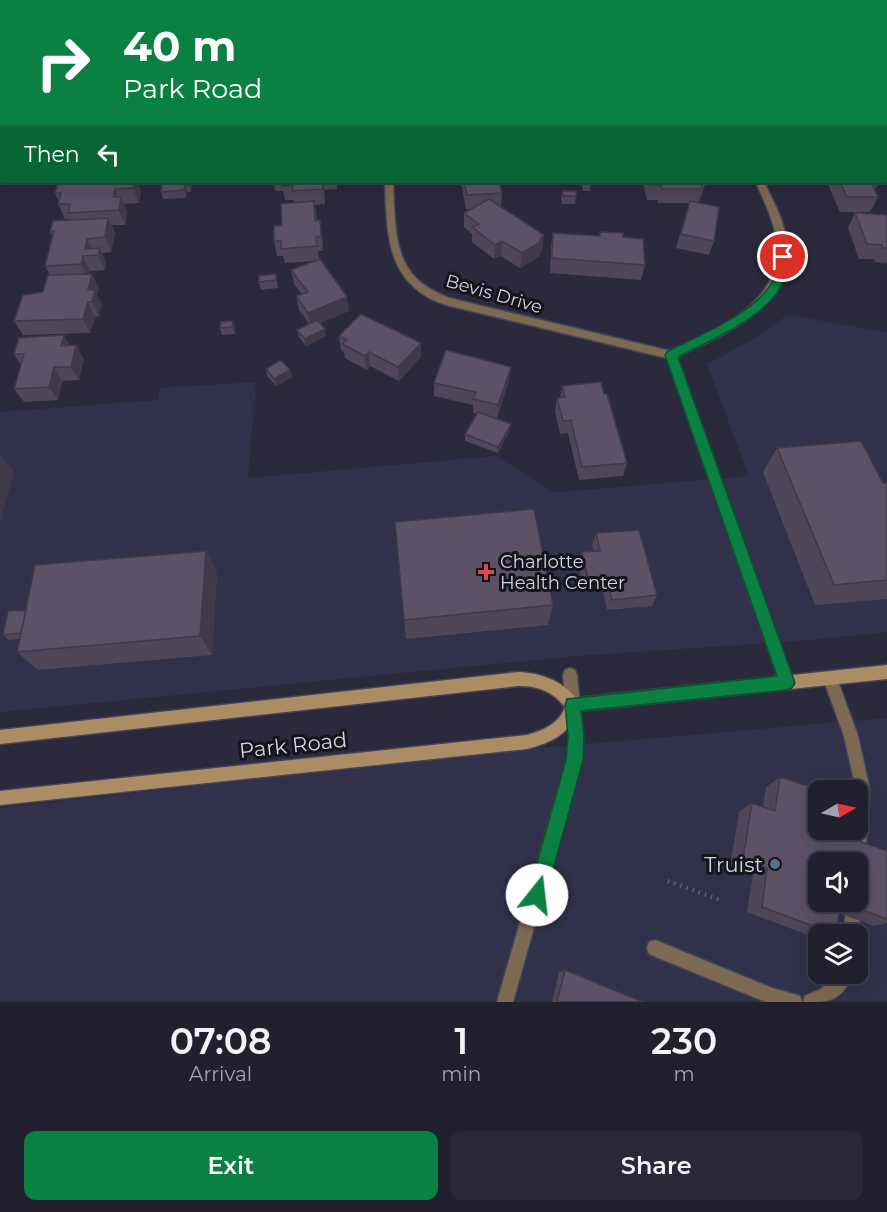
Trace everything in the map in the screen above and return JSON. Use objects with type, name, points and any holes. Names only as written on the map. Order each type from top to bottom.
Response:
[{"type":"main road","points":[[573,705],[887,672]]},
{"type":"main road","name":"Park Road","points":[[0,737],[518,679],[542,681],[555,687],[573,705],[570,716],[563,726],[552,734],[527,742],[0,798]]},
{"type":"street","name":"Bevis Drive","points":[[389,183],[394,249],[410,278],[428,292],[446,301],[671,355]]},
{"type":"street","points":[[760,183],[781,236],[783,257],[778,281],[765,299],[741,318],[671,355],[787,683]]},
{"type":"street","points":[[505,1002],[570,783],[576,749],[570,675]]},
{"type":"street","points":[[830,678],[852,735],[863,790],[857,852]]},
{"type":"street","points":[[655,948],[772,996],[794,1002]]},
{"type":"street","points":[[811,1002],[832,990],[837,984]]},
{"type":"path","points":[[668,881],[723,900]]},
{"type":"shaded area","points":[[787,315],[887,332],[887,632],[810,640],[577,656],[0,712],[0,412],[158,400],[160,388],[256,382],[248,478],[497,456],[548,490],[549,493],[749,476],[707,364],[761,335]]},
{"type":"shaded area","points":[[887,718],[887,1002],[0,1002],[0,808],[518,750]]},
{"type":"building","points":[[58,183],[134,183],[133,188],[115,189],[113,197],[121,197],[119,210],[68,213],[70,204],[58,204],[61,193],[55,193]]},
{"type":"building","points":[[162,183],[189,183],[185,185],[184,190],[161,192]]},
{"type":"building","points":[[282,183],[323,183],[323,189],[292,191],[293,185],[282,186]]},
{"type":"building","points":[[464,183],[500,183],[502,193],[467,195]]},
{"type":"building","points":[[650,183],[701,183],[703,189],[662,189],[661,185],[651,185]]},
{"type":"building","points":[[840,183],[871,183],[878,197],[847,197]]},
{"type":"building","points":[[562,191],[576,191],[576,196],[563,196]]},
{"type":"building","points":[[489,199],[544,235],[540,240],[542,241],[522,253],[502,241],[495,245],[472,227],[479,224],[464,213]]},
{"type":"building","points":[[314,201],[315,221],[320,220],[321,236],[316,237],[317,246],[281,249],[281,241],[274,241],[274,226],[282,226],[281,204]]},
{"type":"building","points":[[690,201],[719,207],[714,241],[681,234]]},
{"type":"building","points":[[855,213],[887,215],[887,248],[883,248],[882,245],[867,244]]},
{"type":"building","points":[[108,218],[105,237],[87,239],[85,249],[100,248],[98,255],[83,256],[81,264],[45,266],[54,231],[50,232],[53,221]]},
{"type":"building","points":[[600,232],[623,233],[623,237],[643,239],[645,265],[552,258],[553,233],[600,236]]},
{"type":"building","points":[[320,259],[347,297],[308,313],[296,296],[308,292],[291,270]]},
{"type":"building","points":[[92,274],[88,290],[95,290],[92,302],[88,302],[83,319],[14,321],[23,295],[43,292],[48,275]]},
{"type":"building","points":[[276,274],[276,280],[259,282],[259,276]]},
{"type":"building","points":[[361,314],[421,343],[398,367],[369,352],[365,356],[342,344],[347,340],[339,336]]},
{"type":"building","points":[[317,320],[325,329],[305,339],[297,330]]},
{"type":"building","points":[[233,321],[232,327],[220,328],[221,322]]},
{"type":"building","points":[[64,335],[61,346],[76,345],[71,367],[54,367],[49,387],[14,389],[24,354],[14,354],[19,338]]},
{"type":"building","points":[[446,350],[511,367],[498,405],[473,399],[476,392],[434,383]]},
{"type":"building","points":[[281,360],[290,370],[274,379],[266,369]]},
{"type":"building","points":[[601,382],[604,394],[607,394],[627,463],[582,467],[571,420],[563,421],[557,398],[565,397],[562,386]]},
{"type":"building","points":[[478,412],[511,424],[498,447],[465,434]]},
{"type":"building","points":[[861,441],[883,483],[887,483],[887,580],[834,585],[777,448]]},
{"type":"building","points":[[534,509],[553,605],[404,620],[395,522]]},
{"type":"building","points":[[639,530],[657,595],[612,600],[606,577],[588,579],[582,552],[600,551],[596,533]]},
{"type":"building","points":[[206,551],[200,636],[17,652],[35,565]]},
{"type":"building","points":[[26,610],[21,633],[3,635],[8,611]]},
{"type":"building","points":[[780,777],[808,786],[808,840],[856,840],[887,851],[887,919],[868,912],[868,852],[808,852],[808,912],[839,912],[838,924],[808,924],[762,907],[767,868],[743,859],[752,803],[775,811]]},
{"type":"building","points":[[565,970],[643,1002],[557,1002]]},
{"type":"place","name":"Charlotte Health Center","points":[[486,572]]},
{"type":"place","name":"Truist","points":[[775,864]]},
{"type":"route","points":[[537,895],[570,783],[576,749],[573,705],[787,683],[671,355],[741,318],[765,299],[778,281],[782,271],[783,257]]}]
